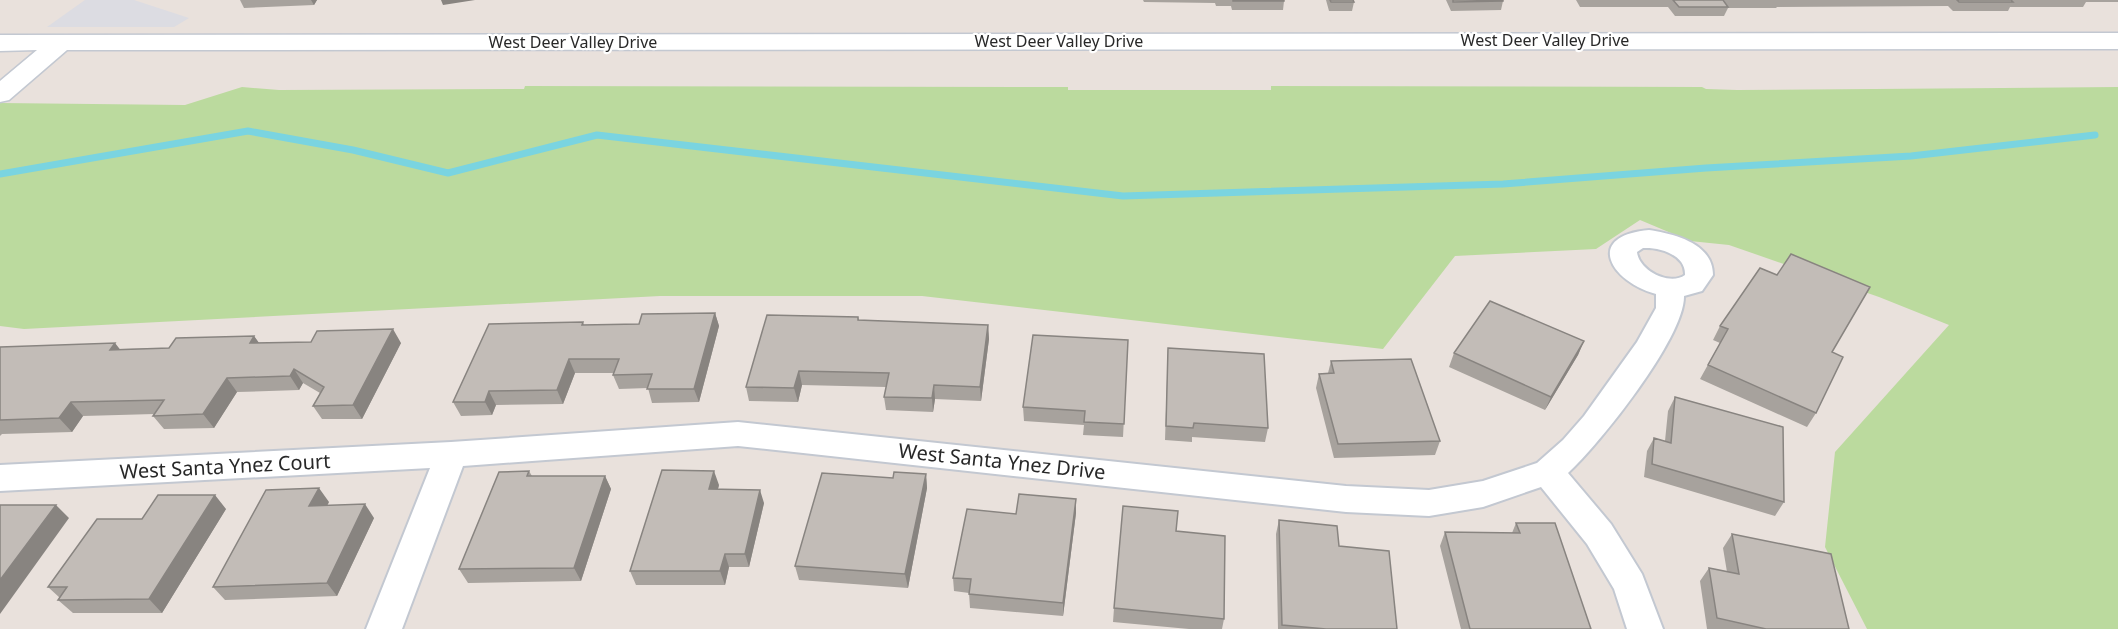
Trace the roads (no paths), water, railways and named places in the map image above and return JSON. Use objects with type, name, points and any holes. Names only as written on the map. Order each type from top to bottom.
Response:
[{"type":"street","name":"West Deer Valley Drive","points":[[1,44],[2118,41]]},
{"type":"street","points":[[0,94],[61,43]]},
{"type":"street","points":[[1645,629],[1630,585],[1599,534],[1548,472],[1574,449],[1595,424],[1649,348],[1670,308],[1670,287]]},
{"type":"street","name":"West Santa Ynez Drive","points":[[451,453],[738,434],[889,448],[1346,499],[1429,503],[1483,494],[1548,472]]},
{"type":"street","points":[[384,629],[451,453]]},
{"type":"street","name":"West Santa Ynez Court","points":[[0,478],[451,453]]},
{"type":"waterway","points":[[0,174],[248,131],[353,150],[448,173],[597,135],[1123,196],[1503,184],[1706,168],[1911,156],[2095,135]]}]
